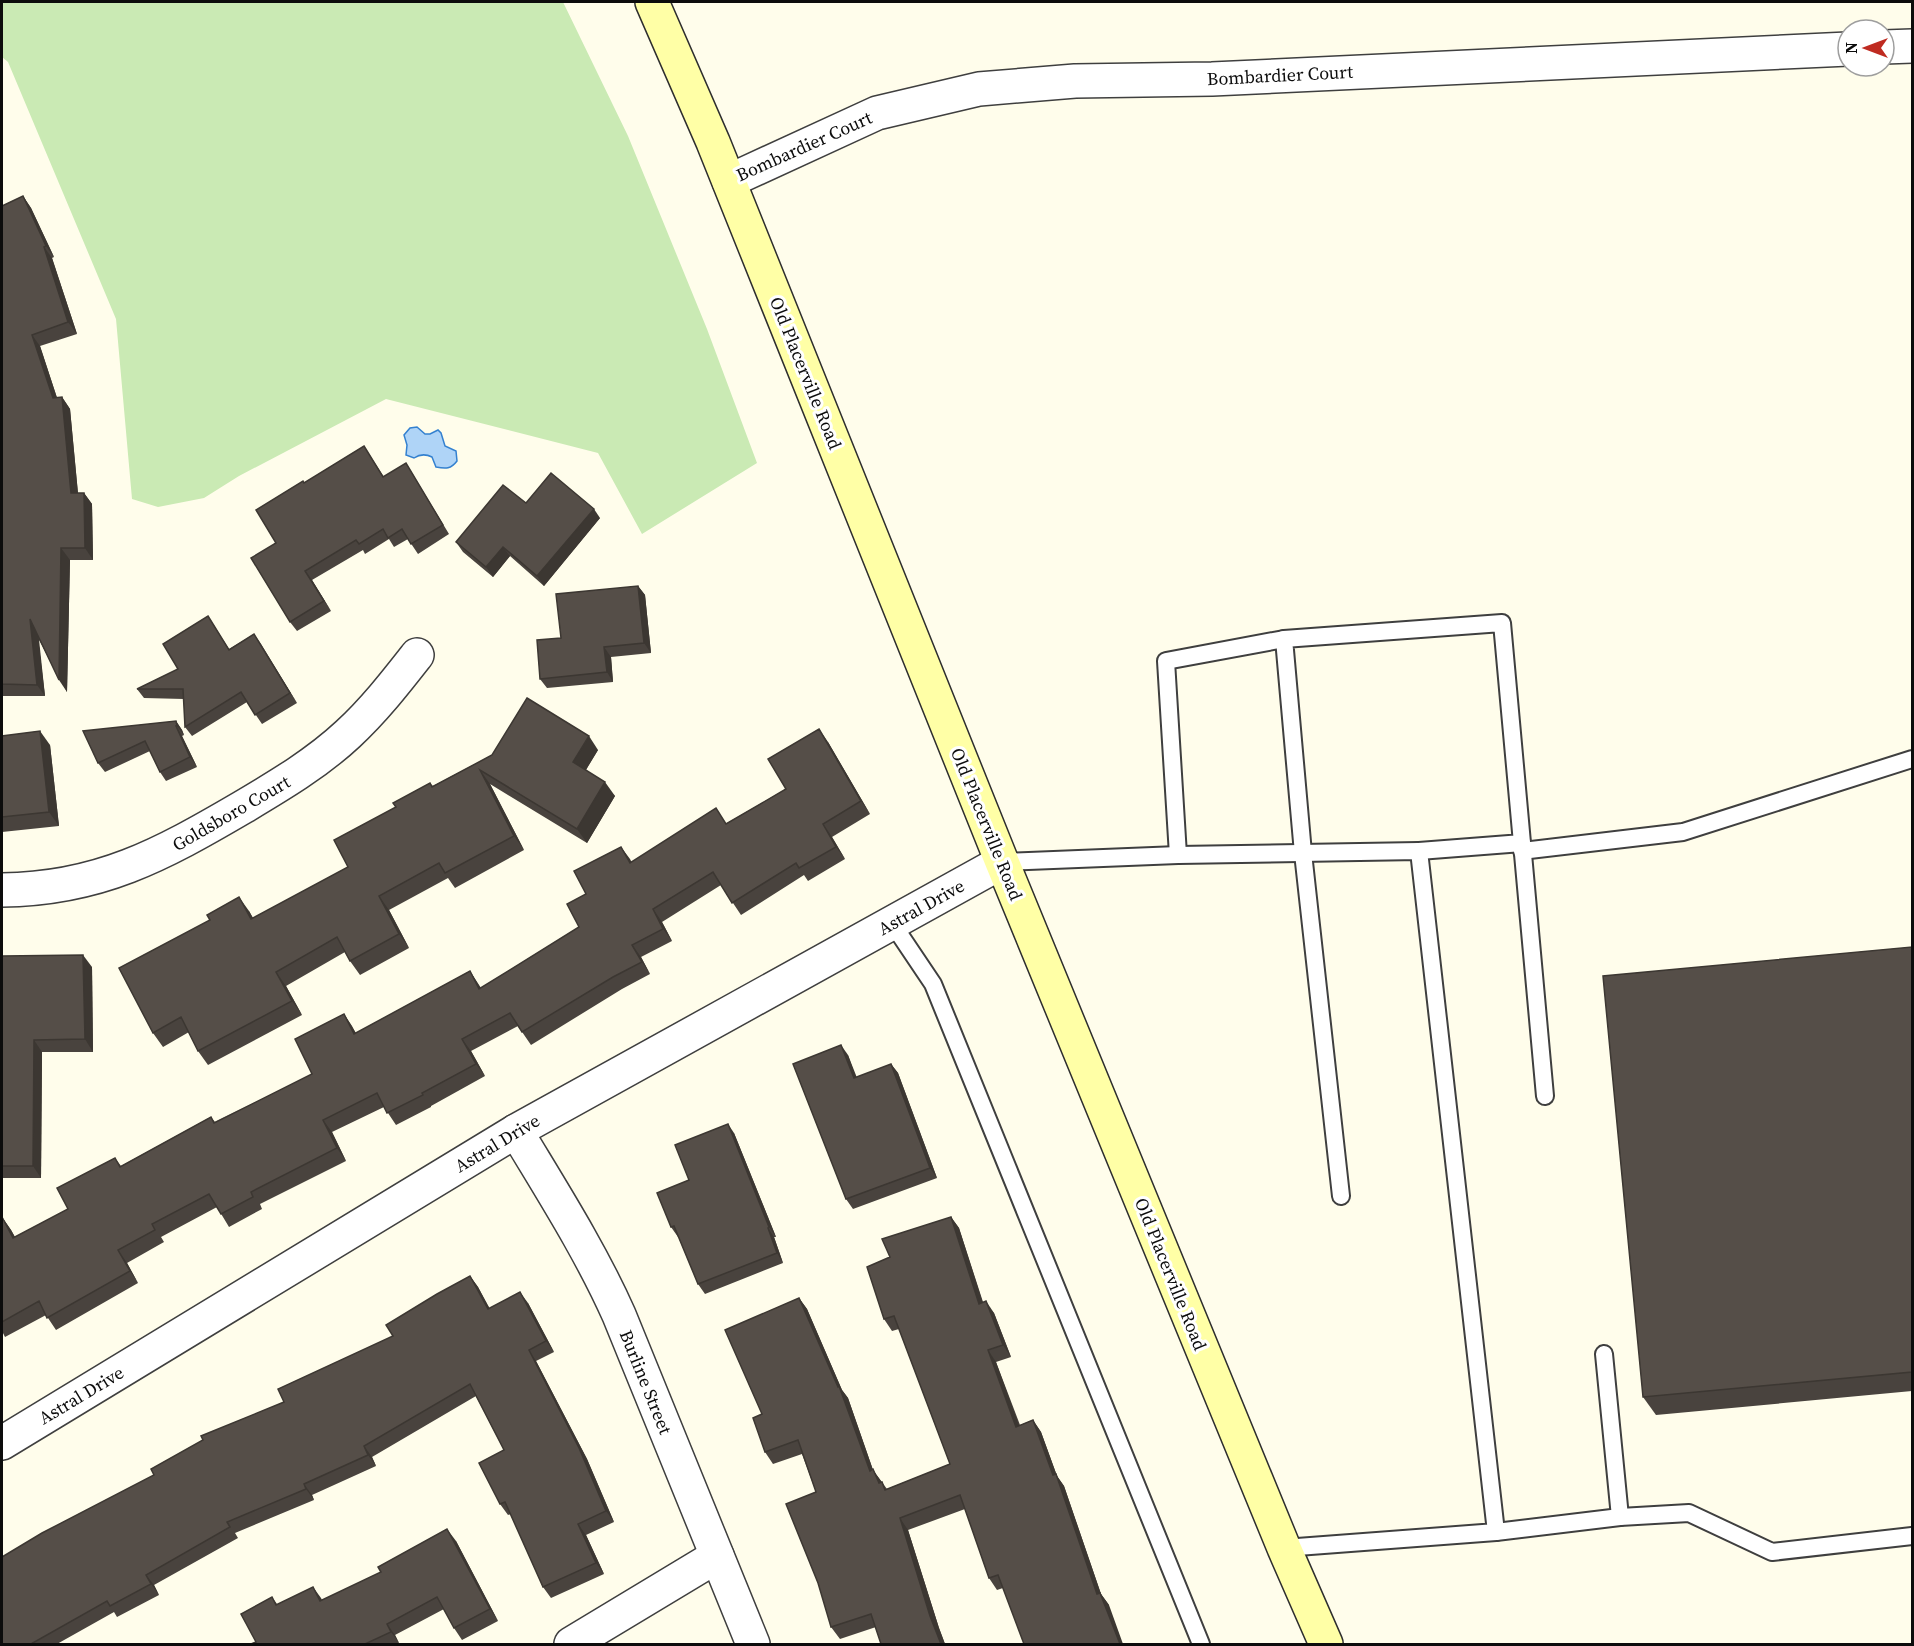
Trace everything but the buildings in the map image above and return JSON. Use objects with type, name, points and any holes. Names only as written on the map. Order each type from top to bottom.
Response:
[{"type":"street","name":"Old Placerville Road","points":[[652,2],[729,181],[1002,862],[1284,1548],[1326,1644]]},
{"type":"street","points":[[1896,47],[1912,46]]},
{"type":"street","name":"Bombardier Court","points":[[729,181],[877,113],[979,89],[1075,81],[1212,79],[1836,50]]},
{"type":"street","name":"Goldsboro Court","points":[[2,890],[32,890],[70,885],[146,860],[187,840],[281,784],[347,736],[375,707],[417,656]]},
{"type":"street","name":"Astral Drive","points":[[2,1443],[516,1131],[1002,862]]},
{"type":"street","name":"Burline Street","points":[[516,1131],[581,1238],[620,1315],[753,1644]]},
{"type":"street","points":[[571,1644],[717,1556]]},
{"type":"lane","points":[[1178,855],[1166,661],[1284,639],[1502,623],[1545,1096]]},
{"type":"lane","points":[[1284,639],[1303,853],[1341,1196]]},
{"type":"lane","points":[[1002,862],[1178,855],[1522,847],[1683,832],[1912,759]]},
{"type":"lane","points":[[1419,851],[1496,1532]]},
{"type":"lane","points":[[891,923],[933,984],[1201,1644]]},
{"type":"lane","points":[[1604,1354],[1620,1517]]},
{"type":"lane","points":[[1284,1548],[1496,1532],[1620,1517],[1689,1513],[1772,1552],[1912,1536]]},
{"type":"green space","points":[[2,2],[563,2],[628,136],[707,329],[757,463],[642,534],[598,453],[386,399],[239,476],[204,498],[158,507],[132,499],[116,319],[8,62],[2,57]]},
{"type":"water","points":[[417,427],[425,434],[438,430],[441,433],[445,446],[456,451],[457,461],[453,466],[440,468],[436,467],[430,456],[421,455],[414,458],[406,455],[407,445],[404,435],[410,428]]}]
